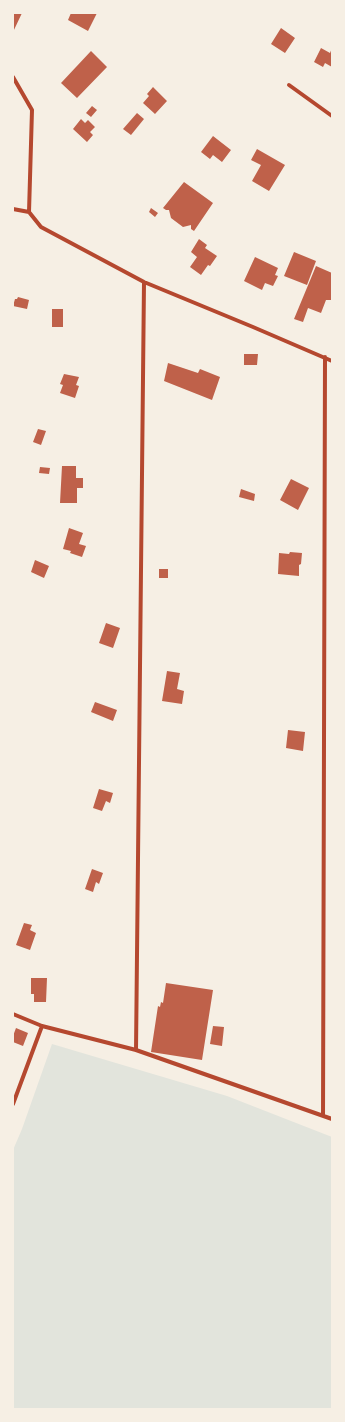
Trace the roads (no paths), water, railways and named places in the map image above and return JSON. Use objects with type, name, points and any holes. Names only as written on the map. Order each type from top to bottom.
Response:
[{"type":"street","points":[[13,77],[32,110],[29,212],[40,227],[144,282],[332,361]]},
{"type":"street","points":[[289,85],[332,116]]},
{"type":"street","points":[[13,209],[29,212]]},
{"type":"street","points":[[136,1050],[144,282]]},
{"type":"street","points":[[323,1115],[325,358]]},
{"type":"street","points":[[13,1014],[42,1026],[136,1050],[332,1119]]},
{"type":"street","points":[[13,1104],[42,1026]]}]
